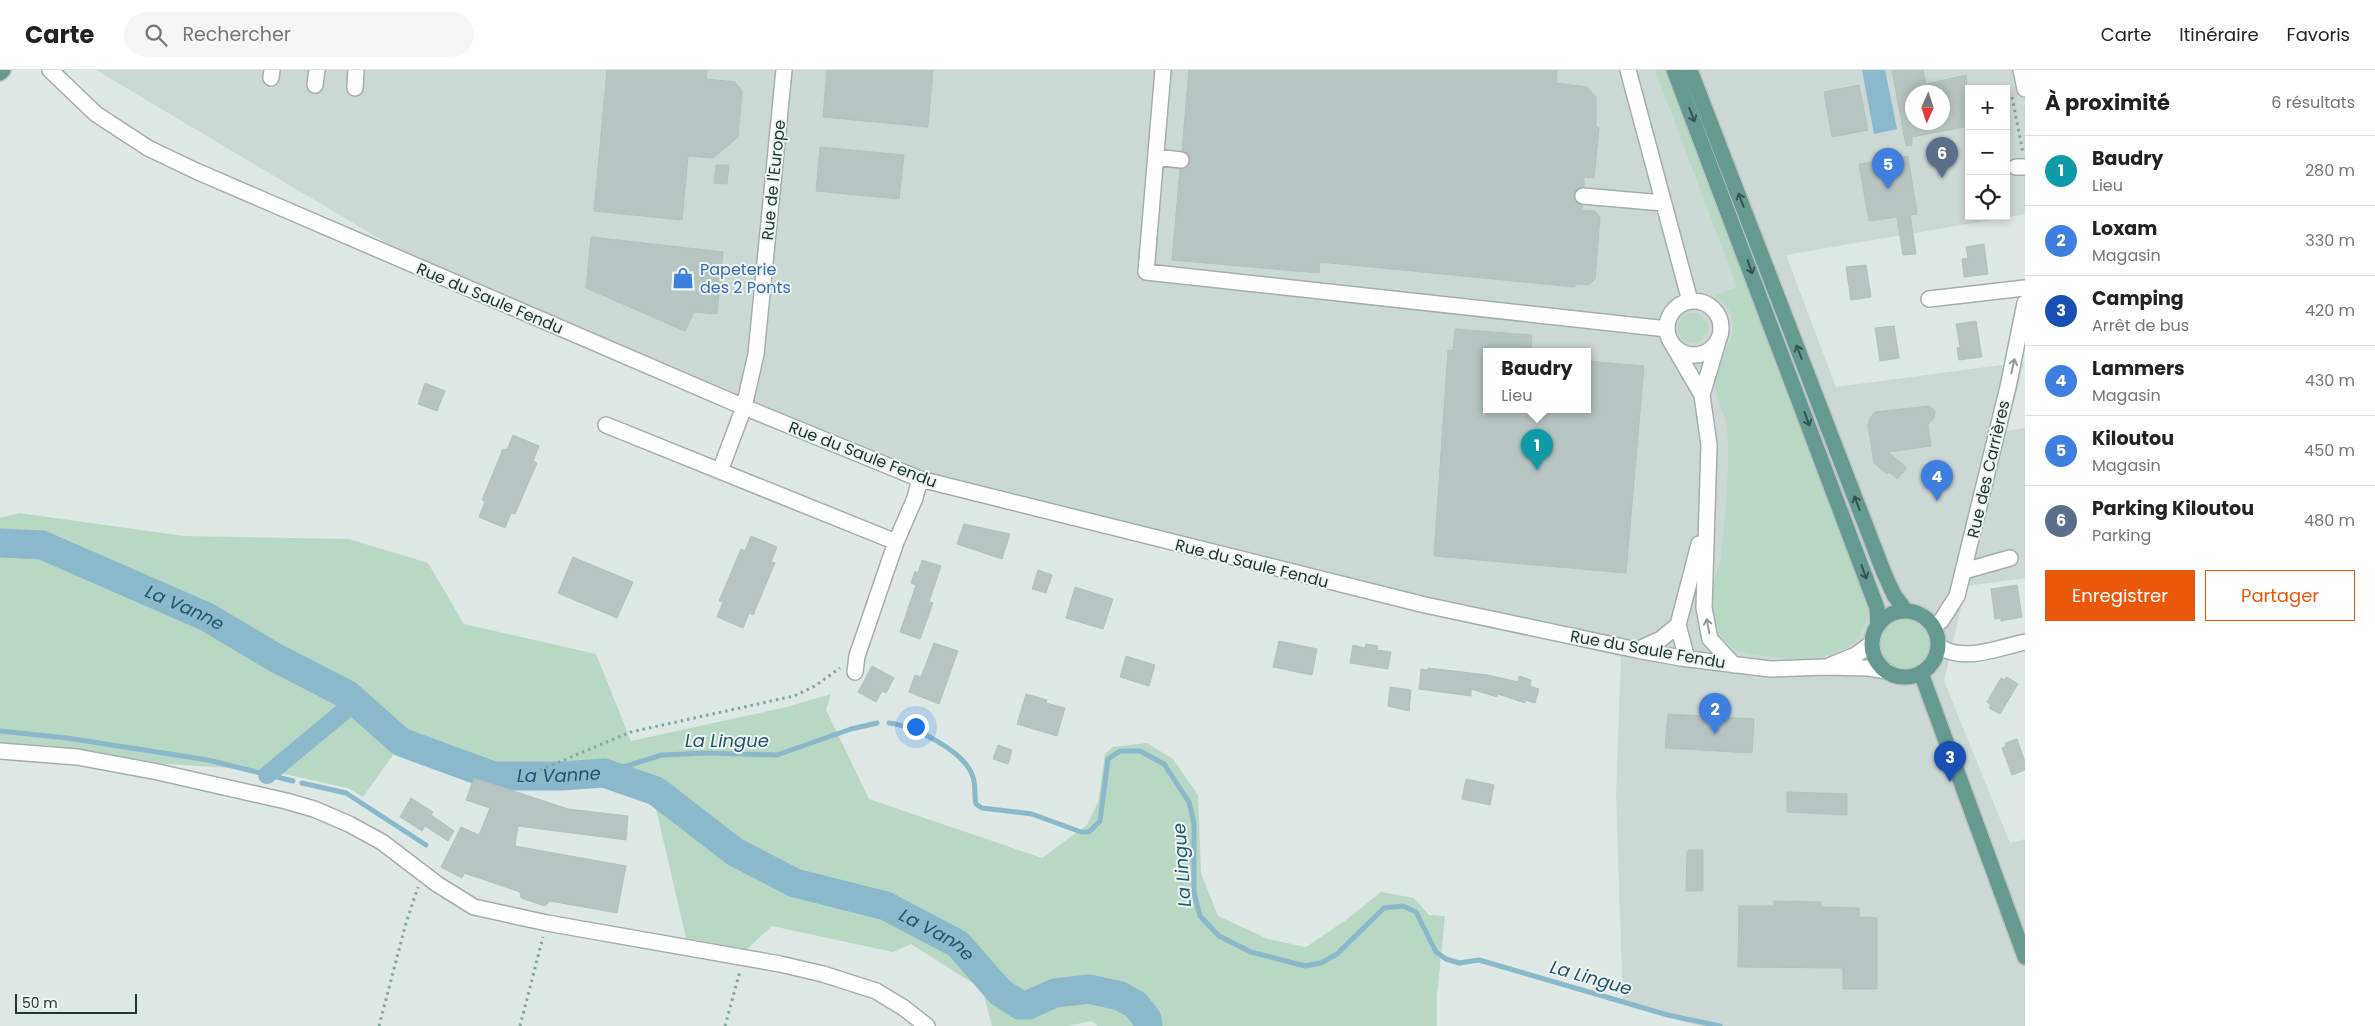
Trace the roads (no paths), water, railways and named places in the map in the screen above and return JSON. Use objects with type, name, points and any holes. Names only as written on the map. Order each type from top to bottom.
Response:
[{"type":"main road","points":[[0,73],[3,70]]},
{"type":"main road","points":[[1674,70],[1877,608],[1878,625],[1872,643],[1877,661],[1887,671],[1902,677],[1921,673],[1933,661],[1938,646],[1932,626],[1921,615],[1906,611],[1895,612],[1878,625]]},
{"type":"main road","points":[[1690,70],[1880,565],[1894,595],[1906,611]]},
{"type":"main road","points":[[1921,673],[2025,957]]},
{"type":"street","points":[[355,88],[356,70]]},
{"type":"street","name":"Rue de l'Europe","points":[[720,472],[744,407],[756,354],[784,70]]},
{"type":"street","points":[[1163,70],[1146,272],[1667,328]]},
{"type":"street","points":[[1628,70],[1690,301]]},
{"type":"street","points":[[2018,89],[2021,70]]},
{"type":"street","name":"Rue du Saule Fendu","points":[[52,72],[96,114],[148,148],[196,171],[744,407],[920,480],[1425,605],[1637,650],[1770,669],[1825,667],[1869,668],[1887,671]]},
{"type":"street","points":[[1156,157],[1181,160]]},
{"type":"street","points":[[1583,196],[1663,203]]},
{"type":"street","points":[[1930,299],[2025,288]]},
{"type":"street","points":[[1702,395],[1721,327],[1714,310],[1699,302],[1690,301],[1676,308],[1671,314],[1667,328],[1670,342],[1702,395],[1708,445],[1704,608],[1710,639],[1734,665]]},
{"type":"street","name":"Rue des Carrières","points":[[1932,626],[1941,621],[1958,596],[1995,422],[2025,303]]},
{"type":"street","points":[[1674,347],[1688,354],[1704,353],[1716,343],[1720,336]]},
{"type":"street","points":[[606,426],[896,542]]},
{"type":"street","points":[[855,672],[857,656],[896,542],[915,498],[920,480]]},
{"type":"street","points":[[1687,658],[1678,625],[1706,511]]},
{"type":"street","points":[[1964,571],[2010,558]]},
{"type":"street","points":[[1637,650],[1661,640],[1678,625]]},
{"type":"street","points":[[1938,646],[1953,653],[1973,654],[2025,642]]},
{"type":"street","name":"Rue du Saule Fendu","points":[[1825,667],[1856,655],[1872,643]]},
{"type":"street","points":[[0,751],[77,758],[158,772],[286,800],[314,809],[349,824],[382,842],[426,876],[474,907],[547,923],[780,964],[851,982],[890,998],[927,1026]]},
{"type":"water","points":[[1862,70],[1885,70],[1897,129],[1874,134]]},
{"type":"waterway","name":"La Vanne","points":[[0,543],[42,545],[207,617],[276,658],[348,695],[401,742],[494,776],[561,776],[604,773],[656,791],[735,852],[795,883],[886,906],[958,944],[1000,992],[1020,1005],[1028,1005],[1055,993],[1089,989],[1120,996],[1136,1005],[1147,1019],[1148,1026]]},
{"type":"waterway","points":[[267,775],[355,702]]},
{"type":"waterway","name":"La Lingue","points":[[604,773],[662,755],[707,753],[777,755],[851,729],[877,723]]},
{"type":"waterway","name":"La Lingue","points":[[889,723],[912,729],[937,741],[960,758],[968,767],[973,777],[976,804],[982,808],[1032,814],[1081,832],[1089,832],[1100,821],[1108,759],[1120,751],[1140,751],[1164,764],[1189,802],[1194,824],[1194,893],[1200,916],[1219,936],[1251,952],[1305,966],[1321,963],[1337,954],[1384,908],[1403,906],[1416,912],[1436,952],[1446,959],[1459,963],[1479,960],[1668,1015],[1720,1026]]},
{"type":"waterway","points":[[0,731],[67,738],[208,760],[293,781]]},
{"type":"waterway","points":[[302,783],[346,793],[426,845]]},
{"type":"place","name":"Parking Kiloutou","points":[[1942,178]]},
{"type":"place","name":"Kiloutou","points":[[1888,189]]},
{"type":"place","name":"Papeterie des 2 Ponts","points":[[683,278]]},
{"type":"place","name":"Baudry","points":[[1537,470]]},
{"type":"place","name":"Lammers","points":[[1937,501]]},
{"type":"place","name":"Loxam","points":[[1715,734]]},
{"type":"place","name":"Camping","points":[[1950,782]]}]
